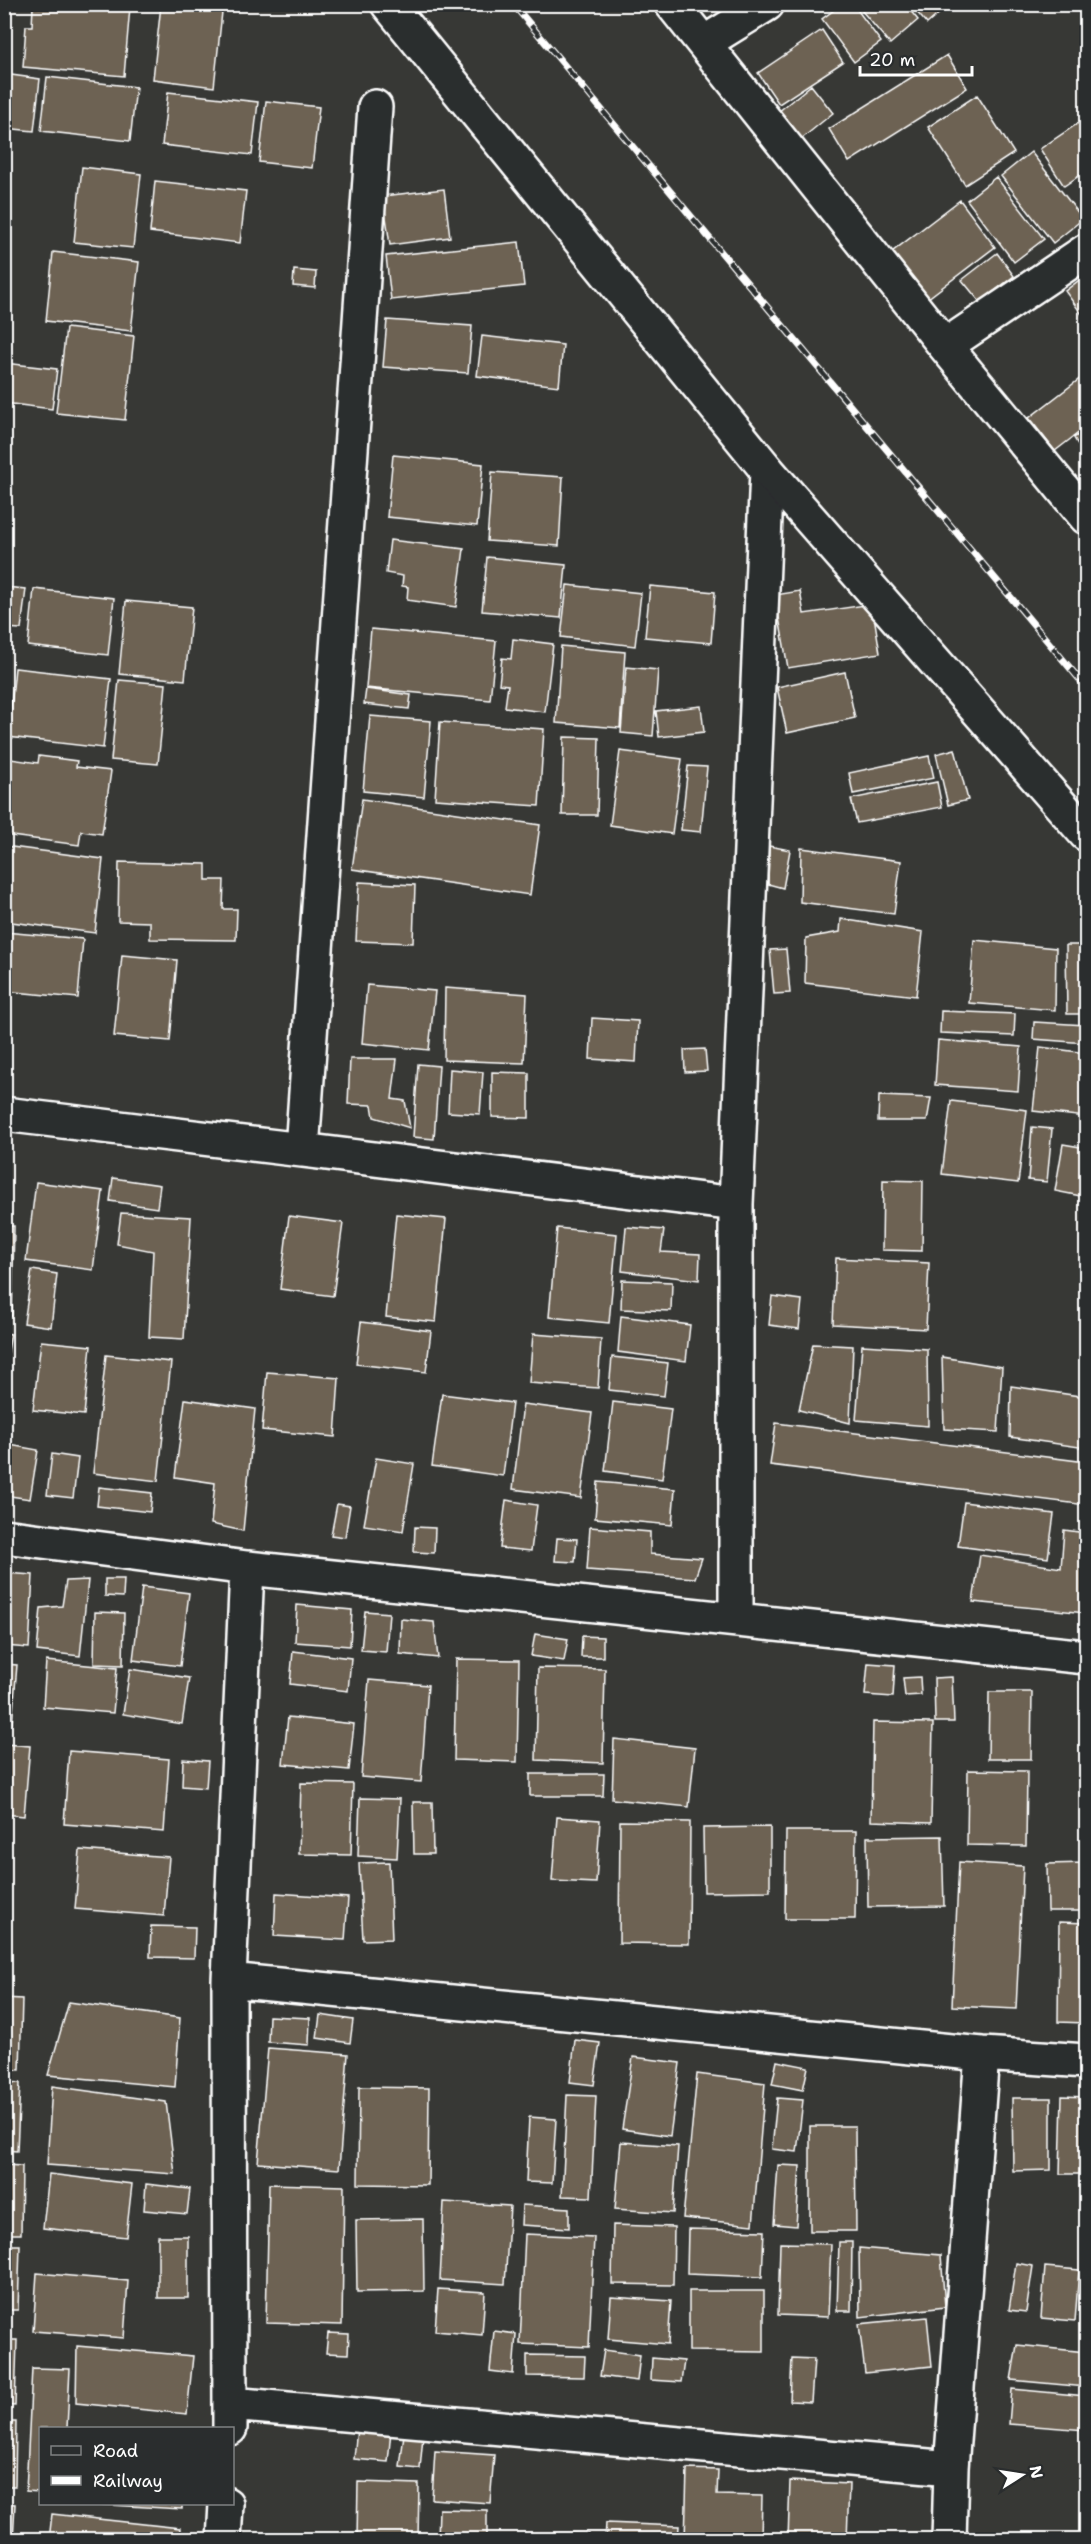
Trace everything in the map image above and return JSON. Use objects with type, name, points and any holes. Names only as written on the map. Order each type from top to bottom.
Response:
[{"type":"street","points":[[387,4],[767,470],[1086,834]]},
{"type":"street","points":[[672,4],[945,346],[1086,517]]},
{"type":"street","points":[[704,43],[767,4]]},
{"type":"street","points":[[302,1150],[375,107]]},
{"type":"street","points":[[945,346],[1086,251]]},
{"type":"street","points":[[736,1619],[736,1204],[767,470]]},
{"type":"street","points":[[4,1114],[736,1204]]},
{"type":"street","points":[[4,1536],[247,1568],[1086,1657]]},
{"type":"street","points":[[247,1568],[229,1980],[230,2416],[951,2469]]},
{"type":"street","points":[[229,1980],[982,2054],[1086,2061]]},
{"type":"street","points":[[950,2540],[951,2469],[982,2054]]},
{"type":"street","points":[[224,2540],[226,2505]]},
{"type":"building","points":[[47,4],[130,7],[124,76],[23,67],[26,26],[32,26],[33,7],[46,8]]},
{"type":"building","points":[[842,4],[853,4],[881,42],[854,62],[822,19]]},
{"type":"building","points":[[856,4],[905,4],[918,20],[890,44]]},
{"type":"building","points":[[910,4],[950,4],[927,24]]},
{"type":"building","points":[[161,5],[222,12],[214,87],[153,79]]},
{"type":"building","points":[[822,30],[843,62],[779,104],[758,73]]},
{"type":"building","points":[[947,55],[967,88],[849,162],[829,129]]},
{"type":"building","points":[[4,74],[40,79],[34,131],[4,128]]},
{"type":"building","points":[[47,77],[136,87],[130,141],[41,131]]},
{"type":"building","points":[[811,85],[833,113],[800,140],[778,112]]},
{"type":"building","points":[[168,92],[258,102],[252,155],[162,145]]},
{"type":"building","points":[[977,95],[1014,153],[965,185],[928,127]]},
{"type":"building","points":[[266,101],[319,107],[312,168],[259,162]]},
{"type":"building","points":[[1086,118],[1086,171],[1064,186],[1040,149]]},
{"type":"building","points":[[1031,152],[1083,219],[1053,243],[1001,176]]},
{"type":"building","points":[[82,167],[141,174],[133,248],[74,242]]},
{"type":"building","points":[[996,177],[1044,239],[1014,262],[967,200]]},
{"type":"building","points":[[155,181],[246,191],[240,243],[150,232]]},
{"type":"building","points":[[444,189],[450,237],[390,245],[383,196]]},
{"type":"building","points":[[960,200],[995,247],[923,302],[888,255]]},
{"type":"building","points":[[519,242],[524,286],[391,300],[386,256]]},
{"type":"building","points":[[53,252],[139,262],[131,331],[46,321]]},
{"type":"building","points":[[997,253],[1014,276],[980,302],[962,280]]},
{"type":"building","points":[[294,270],[316,272],[315,288],[293,286]]},
{"type":"building","points":[[1086,275],[1086,320],[1065,291]]},
{"type":"building","points":[[387,320],[472,326],[468,373],[383,367]]},
{"type":"building","points":[[66,328],[134,336],[125,420],[56,413]]},
{"type":"building","points":[[482,336],[563,345],[559,386],[477,376]]},
{"type":"building","points":[[4,363],[57,369],[52,409],[4,403]]},
{"type":"building","points":[[1086,374],[1086,427],[1055,451],[1029,418]]},
{"type":"building","points":[[1086,430],[1086,458],[1074,438]]},
{"type":"building","points":[[393,455],[483,464],[477,526],[387,517]]},
{"type":"building","points":[[492,472],[563,477],[559,546],[487,541]]},
{"type":"building","points":[[390,540],[464,549],[456,607],[407,600],[408,587],[402,586],[403,576],[386,573]]},
{"type":"building","points":[[487,557],[566,565],[561,618],[482,611]]},
{"type":"building","points":[[567,585],[641,593],[635,646],[561,637]]},
{"type":"building","points":[[650,586],[715,592],[711,643],[645,637]]},
{"type":"building","points":[[4,587],[26,589],[21,629],[4,628]]},
{"type":"building","points":[[34,589],[114,598],[108,655],[28,646]]},
{"type":"building","points":[[800,591],[804,614],[872,604],[880,653],[788,668],[775,595]]},
{"type":"building","points":[[126,601],[192,607],[185,680],[119,674]]},
{"type":"building","points":[[371,629],[496,641],[490,700],[366,688]]},
{"type":"building","points":[[513,639],[553,644],[545,712],[505,707],[508,685],[499,684],[502,658],[511,659]]},
{"type":"building","points":[[561,646],[625,652],[620,728],[556,723]]},
{"type":"building","points":[[626,667],[658,670],[653,736],[621,733]]},
{"type":"building","points":[[15,668],[111,679],[103,748],[8,737]]},
{"type":"building","points":[[845,672],[855,718],[787,733],[777,687]]},
{"type":"building","points":[[119,680],[166,684],[158,764],[111,760]]},
{"type":"building","points":[[366,689],[411,695],[409,709],[364,704]]},
{"type":"building","points":[[701,706],[704,732],[659,737],[656,711]]},
{"type":"building","points":[[370,716],[431,721],[424,797],[363,791]]},
{"type":"building","points":[[440,722],[544,729],[539,806],[435,799]]},
{"type":"building","points":[[564,737],[599,738],[597,815],[562,815]]},
{"type":"building","points":[[955,749],[968,800],[948,805],[936,754]]},
{"type":"building","points":[[620,751],[682,759],[672,834],[610,825]]},
{"type":"building","points":[[39,756],[77,761],[76,767],[111,771],[102,834],[81,831],[79,845],[4,835],[4,758],[38,763]]},
{"type":"building","points":[[929,756],[934,778],[853,794],[849,773]]},
{"type":"building","points":[[688,766],[707,767],[701,832],[681,830]]},
{"type":"building","points":[[937,782],[942,807],[857,823],[851,799]]},
{"type":"building","points":[[362,799],[540,825],[530,895],[352,869]]},
{"type":"building","points":[[4,846],[103,859],[95,933],[4,921]]},
{"type":"building","points":[[769,846],[790,850],[783,888],[768,884]]},
{"type":"building","points":[[801,848],[901,861],[894,914],[800,902]]},
{"type":"building","points":[[119,862],[206,864],[206,880],[224,880],[223,909],[237,909],[236,940],[150,939],[150,922],[118,921]]},
{"type":"building","points":[[359,882],[415,885],[413,943],[356,941]]},
{"type":"building","points":[[841,919],[923,932],[916,996],[805,983],[806,938],[840,932]]},
{"type":"building","points":[[4,932],[83,939],[78,998],[4,991]]},
{"type":"building","points":[[974,940],[1056,948],[1055,1010],[969,1003]]},
{"type":"building","points":[[1066,945],[1086,945],[1086,1014],[1067,1014]]},
{"type":"building","points":[[786,949],[790,993],[774,994],[770,950]]},
{"type":"building","points":[[122,955],[177,960],[170,1041],[114,1036]]},
{"type":"building","points":[[367,985],[435,991],[429,1050],[362,1043]]},
{"type":"building","points":[[445,988],[527,994],[524,1063],[444,1060]]},
{"type":"building","points":[[941,1011],[1015,1014],[1014,1036],[940,1033]]},
{"type":"building","points":[[592,1018],[638,1021],[636,1062],[590,1059]]},
{"type":"building","points":[[1034,1022],[1086,1025],[1086,1043],[1033,1039]]},
{"type":"building","points":[[938,1040],[1021,1047],[1018,1091],[935,1085]]},
{"type":"building","points":[[1040,1047],[1086,1053],[1086,1117],[1033,1111]]},
{"type":"building","points":[[705,1049],[707,1071],[685,1072],[684,1050]]},
{"type":"building","points":[[350,1059],[397,1059],[392,1099],[405,1101],[410,1128],[374,1117],[372,1105],[348,1104]]},
{"type":"building","points":[[418,1064],[439,1066],[434,1139],[413,1137]]},
{"type":"building","points":[[450,1069],[483,1072],[480,1114],[448,1112]]},
{"type":"building","points":[[492,1072],[529,1073],[529,1118],[492,1117]]},
{"type":"building","points":[[879,1096],[931,1098],[927,1121],[878,1121]]},
{"type":"building","points":[[951,1101],[1027,1110],[1018,1183],[942,1174]]},
{"type":"building","points":[[1032,1127],[1052,1129],[1047,1182],[1028,1180]]},
{"type":"building","points":[[1063,1144],[1086,1148],[1086,1197],[1055,1191]]},
{"type":"building","points":[[113,1178],[160,1185],[157,1208],[110,1201]]},
{"type":"building","points":[[883,1180],[923,1181],[922,1251],[882,1250]]},
{"type":"building","points":[[36,1182],[103,1191],[93,1270],[26,1261]]},
{"type":"building","points":[[121,1213],[191,1217],[184,1339],[149,1337],[153,1251],[117,1244]]},
{"type":"building","points":[[396,1214],[446,1219],[436,1322],[386,1317]]},
{"type":"building","points":[[289,1216],[343,1223],[333,1296],[280,1289]]},
{"type":"building","points":[[4,1226],[14,1226],[12,1316],[4,1316]]},
{"type":"building","points":[[626,1227],[664,1230],[661,1252],[700,1254],[699,1280],[622,1271]]},
{"type":"building","points":[[557,1228],[617,1234],[609,1323],[549,1317]]},
{"type":"building","points":[[836,1258],[929,1263],[926,1329],[833,1324]]},
{"type":"building","points":[[32,1270],[57,1274],[51,1327],[24,1323]]},
{"type":"building","points":[[622,1280],[672,1282],[671,1311],[621,1309]]},
{"type":"building","points":[[772,1296],[802,1300],[799,1329],[769,1325]]},
{"type":"building","points":[[621,1316],[690,1325],[686,1361],[618,1352]]},
{"type":"building","points":[[361,1322],[431,1331],[426,1372],[356,1364]]},
{"type":"building","points":[[4,1333],[11,1334],[4,1373]]},
{"type":"building","points":[[533,1334],[601,1339],[598,1388],[529,1383]]},
{"type":"building","points":[[41,1341],[91,1346],[84,1415],[33,1410]]},
{"type":"building","points":[[813,1344],[853,1346],[850,1423],[799,1410]]},
{"type":"building","points":[[862,1345],[927,1349],[928,1426],[856,1420]]},
{"type":"building","points":[[106,1355],[171,1362],[158,1481],[93,1473]]},
{"type":"building","points":[[612,1357],[668,1363],[664,1396],[609,1390]]},
{"type":"building","points":[[942,1357],[1002,1367],[998,1432],[944,1429]]},
{"type":"building","points":[[267,1372],[339,1378],[335,1437],[262,1430]]},
{"type":"building","points":[[1011,1386],[1086,1397],[1086,1448],[1010,1437]]},
{"type":"building","points":[[442,1394],[512,1403],[503,1476],[432,1466]]},
{"type":"building","points":[[185,1399],[255,1409],[243,1531],[211,1524],[215,1483],[175,1477]]},
{"type":"building","points":[[613,1402],[671,1409],[662,1479],[605,1471]]},
{"type":"building","points":[[523,1404],[592,1413],[581,1498],[513,1489]]},
{"type":"building","points":[[776,1423],[1086,1462],[1086,1505],[770,1465]]},
{"type":"building","points":[[4,1444],[38,1450],[30,1499],[4,1495]]},
{"type":"building","points":[[52,1454],[78,1458],[73,1498],[47,1495]]},
{"type":"building","points":[[376,1458],[414,1464],[403,1531],[364,1525]]},
{"type":"building","points":[[598,1482],[675,1489],[672,1525],[595,1518]]},
{"type":"building","points":[[99,1487],[152,1493],[150,1512],[97,1506]]},
{"type":"building","points":[[506,1500],[537,1505],[531,1551],[500,1548]]},
{"type":"building","points":[[964,1502],[1054,1514],[1048,1558],[958,1546]]},
{"type":"building","points":[[337,1504],[350,1506],[345,1537],[331,1535]]},
{"type":"building","points":[[415,1527],[435,1528],[434,1553],[414,1552]]},
{"type":"building","points":[[590,1527],[650,1532],[650,1554],[702,1558],[695,1578],[587,1570]]},
{"type":"building","points":[[1064,1530],[1086,1533],[1086,1613],[973,1602],[980,1555],[1061,1568]]},
{"type":"building","points":[[557,1538],[577,1539],[575,1562],[555,1561]]},
{"type":"building","points":[[4,1573],[33,1575],[29,1648],[4,1646]]},
{"type":"building","points":[[105,1579],[124,1579],[123,1597],[105,1596]]},
{"type":"building","points":[[88,1580],[80,1656],[37,1651],[41,1608],[62,1606],[66,1581]]},
{"type":"building","points":[[142,1587],[189,1593],[180,1666],[133,1660]]},
{"type":"building","points":[[297,1605],[352,1610],[350,1646],[295,1642]]},
{"type":"building","points":[[365,1611],[389,1613],[386,1652],[361,1650]]},
{"type":"building","points":[[95,1612],[124,1613],[123,1665],[94,1664]]},
{"type":"building","points":[[401,1619],[434,1622],[438,1658],[400,1654]]},
{"type":"building","points":[[535,1634],[568,1639],[564,1661],[531,1656]]},
{"type":"building","points":[[582,1636],[603,1637],[603,1657],[581,1657]]},
{"type":"building","points":[[293,1651],[351,1658],[348,1691],[290,1684]]},
{"type":"building","points":[[456,1659],[519,1660],[517,1762],[454,1760]]},
{"type":"building","points":[[46,1661],[117,1668],[113,1713],[43,1707]]},
{"type":"building","points":[[868,1663],[895,1665],[893,1697],[865,1695]]},
{"type":"building","points":[[4,1664],[17,1665],[12,1724],[4,1723]]},
{"type":"building","points":[[538,1668],[605,1669],[603,1763],[536,1760]]},
{"type":"building","points":[[130,1669],[189,1678],[182,1724],[123,1714]]},
{"type":"building","points":[[920,1677],[921,1695],[905,1696],[903,1678]]},
{"type":"building","points":[[952,1677],[954,1722],[935,1722],[934,1678]]},
{"type":"building","points":[[369,1680],[428,1685],[421,1782],[361,1777]]},
{"type":"building","points":[[989,1692],[1032,1692],[1031,1759],[988,1759]]},
{"type":"building","points":[[288,1717],[354,1724],[349,1770],[283,1764]]},
{"type":"building","points":[[873,1722],[933,1723],[931,1823],[871,1821]]},
{"type":"building","points":[[614,1739],[695,1748],[689,1807],[612,1799]]},
{"type":"building","points":[[4,1744],[30,1746],[24,1816],[4,1814]]},
{"type":"building","points":[[69,1751],[169,1759],[164,1832],[64,1824]]},
{"type":"building","points":[[183,1759],[208,1761],[206,1788],[182,1786]]},
{"type":"building","points":[[968,1770],[1027,1771],[1026,1846],[967,1845]]},
{"type":"building","points":[[530,1774],[604,1774],[603,1796],[530,1796]]},
{"type":"building","points":[[301,1783],[353,1784],[351,1855],[299,1854]]},
{"type":"building","points":[[360,1798],[400,1799],[397,1858],[358,1856]]},
{"type":"building","points":[[413,1802],[432,1802],[433,1854],[414,1854]]},
{"type":"building","points":[[557,1817],[600,1820],[596,1883],[552,1881]]},
{"type":"building","points":[[620,1821],[690,1822],[689,1944],[619,1943]]},
{"type":"building","points":[[770,1827],[770,1891],[704,1892],[703,1828]]},
{"type":"building","points":[[786,1831],[856,1831],[855,1919],[785,1919]]},
{"type":"building","points":[[942,1836],[944,1906],[868,1907],[867,1837]]},
{"type":"building","points":[[80,1850],[169,1857],[164,1916],[75,1909]]},
{"type":"building","points":[[389,1862],[392,1939],[363,1940],[359,1863]]},
{"type":"building","points":[[959,1862],[1023,1866],[1016,2009],[952,2006]]},
{"type":"building","points":[[1086,1863],[1086,1911],[1048,1911],[1047,1864]]},
{"type":"building","points":[[276,1893],[348,1898],[345,1940],[274,1936]]},
{"type":"building","points":[[1059,1922],[1086,1923],[1086,2023],[1058,2022]]},
{"type":"building","points":[[151,1926],[195,1927],[194,1958],[150,1957]]},
{"type":"building","points":[[4,1998],[22,1999],[20,2070],[4,2069]]},
{"type":"building","points":[[69,2002],[180,2018],[175,2087],[48,2075]]},
{"type":"building","points":[[320,2015],[353,2020],[350,2043],[317,2038]]},
{"type":"building","points":[[269,2016],[310,2018],[309,2045],[268,2042]]},
{"type":"building","points":[[575,2040],[600,2043],[594,2085],[570,2082]]},
{"type":"building","points":[[268,2048],[348,2054],[339,2169],[258,2163]]},
{"type":"building","points":[[633,2057],[680,2063],[670,2136],[622,2129]]},
{"type":"building","points":[[777,2061],[808,2067],[803,2090],[772,2084]]},
{"type":"building","points":[[697,2074],[765,2083],[753,2225],[683,2218]]},
{"type":"building","points":[[4,2082],[20,2083],[17,2151],[4,2150]]},
{"type":"building","points":[[52,2086],[166,2102],[175,2174],[47,2165]]},
{"type":"building","points":[[359,2087],[429,2088],[428,2185],[358,2184]]},
{"type":"building","points":[[567,2095],[596,2096],[591,2197],[562,2196]]},
{"type":"building","points":[[1062,2096],[1086,2097],[1086,2174],[1060,2174]]},
{"type":"building","points":[[777,2098],[803,2100],[797,2152],[772,2149]]},
{"type":"building","points":[[1012,2098],[1051,2098],[1051,2170],[1013,2171]]},
{"type":"building","points":[[529,2117],[556,2119],[552,2183],[526,2182]]},
{"type":"building","points":[[810,2126],[855,2126],[856,2231],[810,2231]]},
{"type":"building","points":[[621,2142],[678,2146],[673,2213],[615,2209]]},
{"type":"building","points":[[4,2165],[22,2166],[21,2234],[4,2234]]},
{"type":"building","points":[[778,2165],[800,2166],[796,2226],[774,2224]]},
{"type":"building","points":[[49,2174],[132,2184],[126,2237],[43,2228]]},
{"type":"building","points":[[146,2184],[190,2189],[187,2214],[144,2210]]},
{"type":"building","points":[[269,2184],[344,2186],[342,2325],[266,2323]]},
{"type":"building","points":[[444,2202],[510,2206],[505,2284],[440,2280]]},
{"type":"building","points":[[522,2205],[569,2208],[569,2228],[521,2225]]},
{"type":"building","points":[[423,2219],[424,2291],[357,2292],[356,2220]]},
{"type":"building","points":[[613,2225],[674,2227],[673,2285],[612,2284]]},
{"type":"building","points":[[688,2229],[764,2231],[762,2277],[687,2274]]},
{"type":"building","points":[[525,2234],[594,2237],[589,2347],[520,2344]]},
{"type":"building","points":[[158,2236],[188,2236],[188,2298],[158,2298]]},
{"type":"building","points":[[839,2242],[852,2242],[851,2311],[837,2311]]},
{"type":"building","points":[[780,2243],[831,2244],[828,2317],[778,2315]]},
{"type":"building","points":[[4,2245],[20,2245],[18,2310],[4,2310]]},
{"type":"building","points":[[859,2248],[941,2255],[945,2307],[860,2317]]},
{"type":"building","points":[[1016,2263],[1033,2266],[1026,2312],[1009,2310]]},
{"type":"building","points":[[1045,2267],[1079,2270],[1075,2321],[1041,2318]]},
{"type":"building","points":[[37,2273],[128,2281],[124,2338],[33,2331]]},
{"type":"building","points":[[438,2289],[485,2292],[482,2335],[435,2331]]},
{"type":"building","points":[[689,2291],[764,2291],[764,2352],[689,2351]]},
{"type":"building","points":[[611,2297],[671,2301],[668,2344],[608,2339]]},
{"type":"building","points":[[927,2317],[932,2366],[865,2373],[859,2324]]},
{"type":"building","points":[[494,2331],[516,2334],[513,2374],[490,2371]]},
{"type":"building","points":[[328,2333],[349,2334],[348,2354],[326,2353]]},
{"type":"building","points":[[4,2340],[17,2340],[15,2406],[4,2405]]},
{"type":"building","points":[[1017,2345],[1086,2352],[1086,2387],[1011,2380]]},
{"type":"building","points":[[77,2346],[193,2356],[187,2414],[76,2403]]},
{"type":"building","points":[[604,2350],[640,2355],[637,2381],[600,2376]]},
{"type":"building","points":[[527,2355],[585,2356],[584,2377],[527,2376]]},
{"type":"building","points":[[652,2358],[684,2361],[681,2382],[651,2380]]},
{"type":"building","points":[[792,2358],[814,2359],[811,2402],[790,2401]]},
{"type":"building","points":[[32,2368],[70,2369],[67,2427],[39,2427],[39,2492],[26,2491]]},
{"type":"building","points":[[1012,2389],[1086,2396],[1086,2430],[1009,2424]]},
{"type":"building","points":[[4,2422],[16,2422],[15,2486],[4,2486]]},
{"type":"building","points":[[357,2428],[391,2431],[388,2462],[354,2459]]},
{"type":"building","points":[[404,2434],[423,2436],[420,2469],[400,2467]]},
{"type":"building","points":[[435,2451],[494,2455],[490,2503],[432,2499]]},
{"type":"building","points":[[687,2469],[718,2470],[717,2495],[762,2496],[761,2540],[685,2540]]},
{"type":"building","points":[[790,2481],[849,2484],[847,2540],[788,2540]]},
{"type":"building","points":[[358,2482],[419,2484],[418,2540],[357,2540]]},
{"type":"building","points":[[4,2503],[15,2504],[13,2540],[4,2540]]},
{"type":"building","points":[[110,2505],[182,2505],[182,2509]]},
{"type":"building","points":[[439,2509],[487,2510],[487,2540],[438,2540]]},
{"type":"building","points":[[52,2514],[180,2528],[179,2540],[49,2540]]},
{"type":"building","points":[[606,2523],[679,2526],[678,2540],[605,2540]]},
{"type":"building","points":[[560,2533],[588,2534],[588,2540],[560,2540]]},
{"type":"railway","points":[[513,4],[1086,687]]}]
